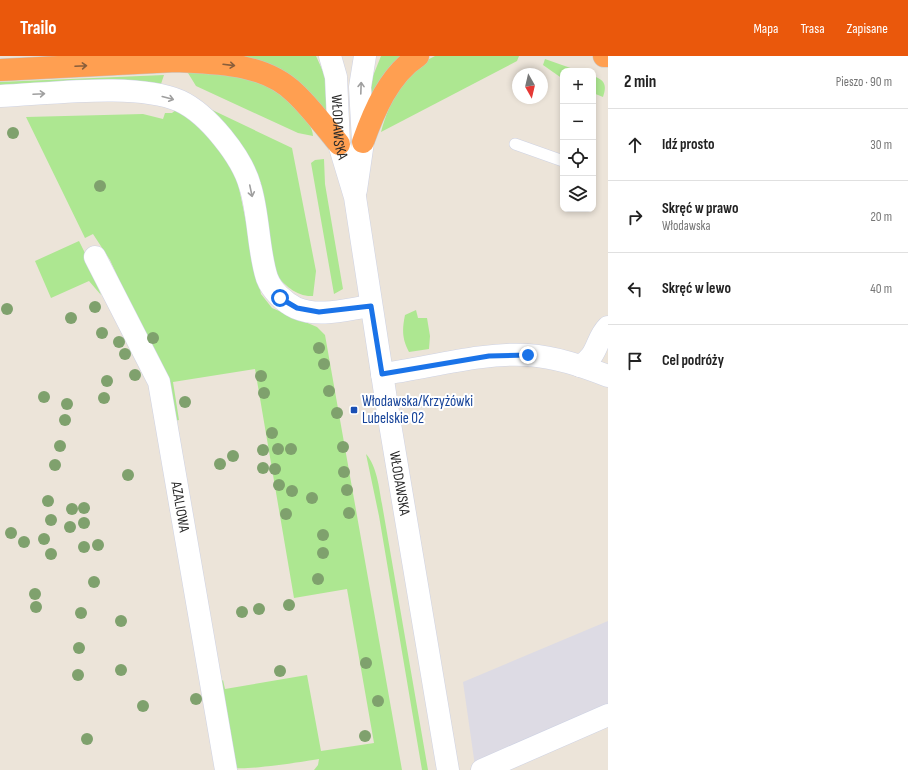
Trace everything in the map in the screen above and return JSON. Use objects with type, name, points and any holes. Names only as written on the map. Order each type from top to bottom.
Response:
[{"type":"highway","points":[[363,142],[381,99],[394,80],[418,56]]},
{"type":"highway","points":[[0,70],[185,58],[244,67],[280,81],[295,92],[339,144]]},
{"type":"street","name":"WŁODAWSKA","points":[[330,56],[336,77],[339,144],[355,197],[382,374],[448,770]]},
{"type":"street","name":"WŁODAWSKA","points":[[355,197],[363,142],[360,87],[365,56]]},
{"type":"street","points":[[0,96],[108,90],[150,93],[182,102],[210,124],[234,151],[250,185],[268,279],[280,298],[297,308],[319,312],[371,306]]},
{"type":"street","name":"AZALIOWA","points":[[95,257],[159,382],[226,770]]},
{"type":"street","points":[[580,366],[592,357],[608,327]]},
{"type":"street","points":[[382,374],[489,356],[511,355],[548,358],[580,366],[608,376]]},
{"type":"street","points":[[482,770],[608,715]]},
{"type":"lane","points":[[515,144],[560,160]]},
{"type":"shaded area","points":[[608,621],[608,705],[475,766],[463,682]]},
{"type":"green space","points":[[221,56],[316,56],[326,78],[332,126]]},
{"type":"green space","points":[[381,56],[407,56],[370,109],[369,86]]},
{"type":"green space","points":[[435,56],[519,56],[517,61],[381,132],[394,98],[406,78],[424,62]]},
{"type":"green space","points":[[545,59],[570,68],[560,68],[560,77],[543,65]]},
{"type":"green space","points":[[222,72],[258,81],[276,89],[297,107],[308,122],[313,136],[298,133],[196,86],[188,73]]},
{"type":"green space","points":[[164,75],[160,87],[0,90],[0,82]]},
{"type":"green space","points":[[596,77],[600,79],[605,86],[603,97],[596,94]]},
{"type":"green space","points":[[206,107],[292,148],[316,271],[313,296],[302,295],[291,289],[282,282],[275,273]]},
{"type":"green space","points":[[177,109],[207,128],[234,164],[261,294],[272,308],[317,327],[325,335],[402,770],[314,770],[318,765],[319,759],[263,767],[236,768],[219,683],[223,680],[225,689],[307,675],[321,751],[374,743],[347,589],[294,598],[255,369],[173,382],[179,420],[174,421],[163,378],[110,260],[93,234],[85,238],[26,117],[143,114],[163,119],[165,113],[172,113]]},
{"type":"green space","points":[[324,159],[325,184],[343,289],[334,294],[311,163],[315,160]]},
{"type":"green space","points":[[79,241],[88,259],[101,295],[89,281],[51,298],[35,261]]},
{"type":"green space","points":[[416,310],[418,318],[427,318],[430,336],[429,349],[409,352],[404,339],[404,320],[405,315]]},
{"type":"green space","points":[[366,454],[373,465],[379,484],[428,770],[422,770],[379,516]]},
{"type":"place","name":"Włodawska/Krzyżówki Lubelskie 02","points":[[354,410]]},
{"type":"route","points":[[280,298],[297,308],[319,312],[371,306],[382,374],[431,367],[489,356],[528,355]]}]
